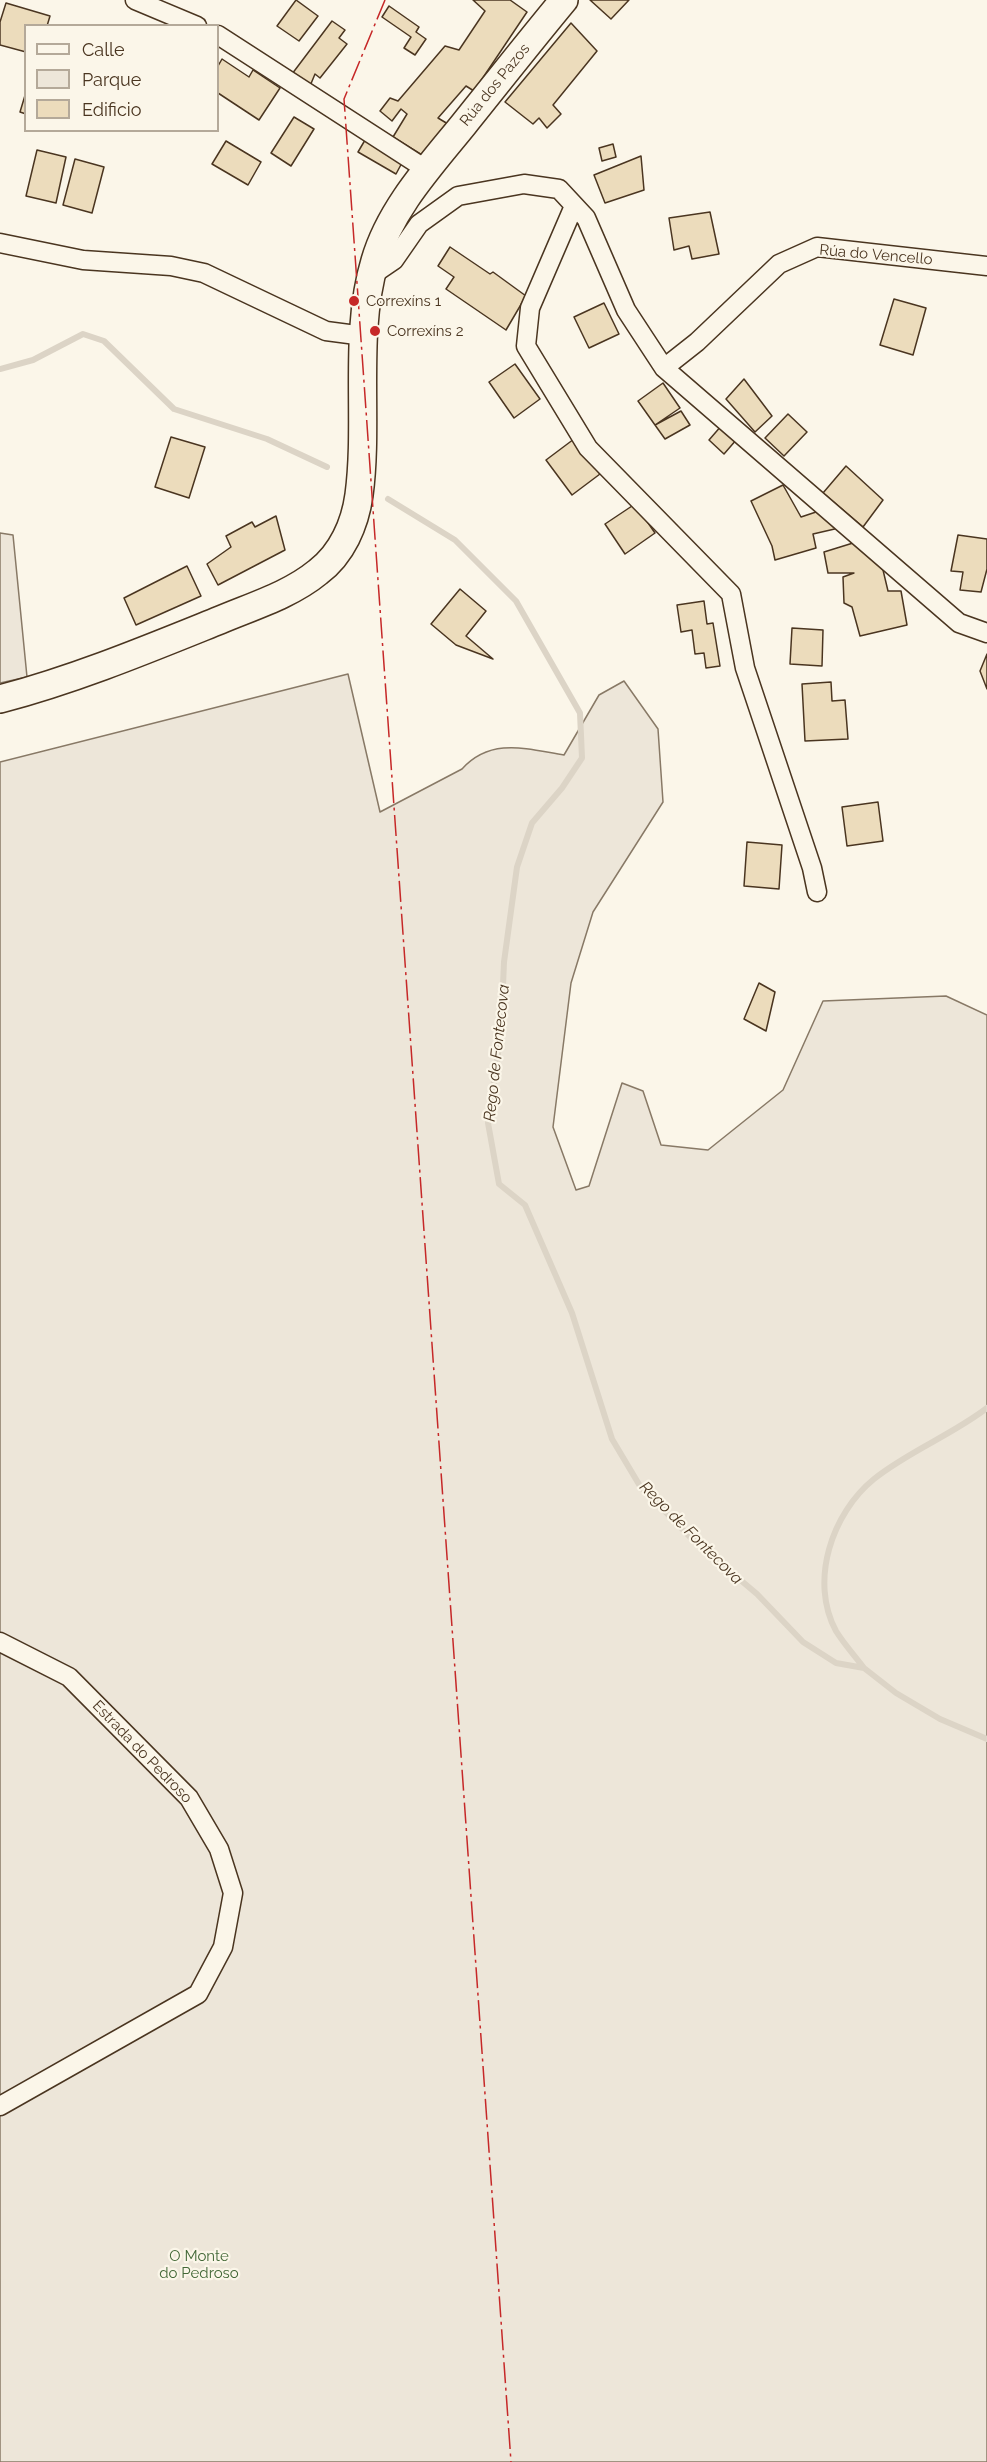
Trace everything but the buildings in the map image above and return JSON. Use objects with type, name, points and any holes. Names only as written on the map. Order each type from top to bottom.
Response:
[{"type":"street","points":[[135,0],[192,24]]},
{"type":"street","name":"Rúa dos Pazos","points":[[0,699],[54,684],[147,650],[296,588],[320,571],[340,550],[352,524],[359,494],[364,336],[372,275],[390,220],[427,170],[564,0]]},
{"type":"street","points":[[219,36],[427,170]]},
{"type":"street","points":[[372,275],[394,260],[419,224],[458,196],[524,184],[559,189],[586,218],[626,310],[664,368],[959,623],[987,633]]},
{"type":"street","points":[[574,206],[530,308],[526,346],[588,448],[731,594],[745,668],[812,868],[817,892]]},
{"type":"street","points":[[0,243],[82,260],[171,266],[204,273],[326,331],[364,336]]},
{"type":"street","name":"Rúa do Vencello","points":[[664,368],[697,342],[779,264],[817,247],[987,266]]},
{"type":"street","name":"Estrada do Pedroso","points":[[0,1642],[69,1677],[189,1798],[219,1849],[233,1893],[223,1947],[198,1994],[0,2106]]},
{"type":"green space","points":[[0,533],[13,535],[27,677],[0,683]]},
{"type":"green space","name":"O Monte do Pedroso","points":[[348,674],[380,812],[462,769],[485,752],[523,748],[564,755],[599,695],[624,681],[658,729],[663,802],[593,912],[571,983],[553,1127],[576,1190],[589,1186],[622,1083],[643,1091],[661,1145],[708,1150],[783,1090],[823,1001],[946,996],[987,1015],[987,2462],[0,2462],[0,762]]},
{"type":"waterway","name":"Rego de Fontecova","points":[[0,369],[33,360],[83,334],[104,341],[174,409],[267,439],[327,467]]},
{"type":"waterway","name":"Rego de Fontecova","points":[[388,499],[455,540],[516,601],[580,713],[582,758],[562,788],[532,823],[517,867],[504,962],[501,1032],[488,1123],[499,1184],[525,1205],[572,1313],[612,1439],[640,1486],[693,1540],[757,1594],[803,1642],[836,1663],[864,1668],[896,1693],[940,1719],[987,1739]]},
{"type":"waterway","points":[[864,1668],[836,1631],[828,1612],[825,1570],[836,1529],[859,1493],[874,1479],[987,1408]]},
{"type":"power","points":[[385,0],[344,99],[511,2462]]},
{"type":"place","name":"Correxíns 1","points":[[354,301]]},
{"type":"place","name":"Correxíns 2","points":[[375,331]]}]
